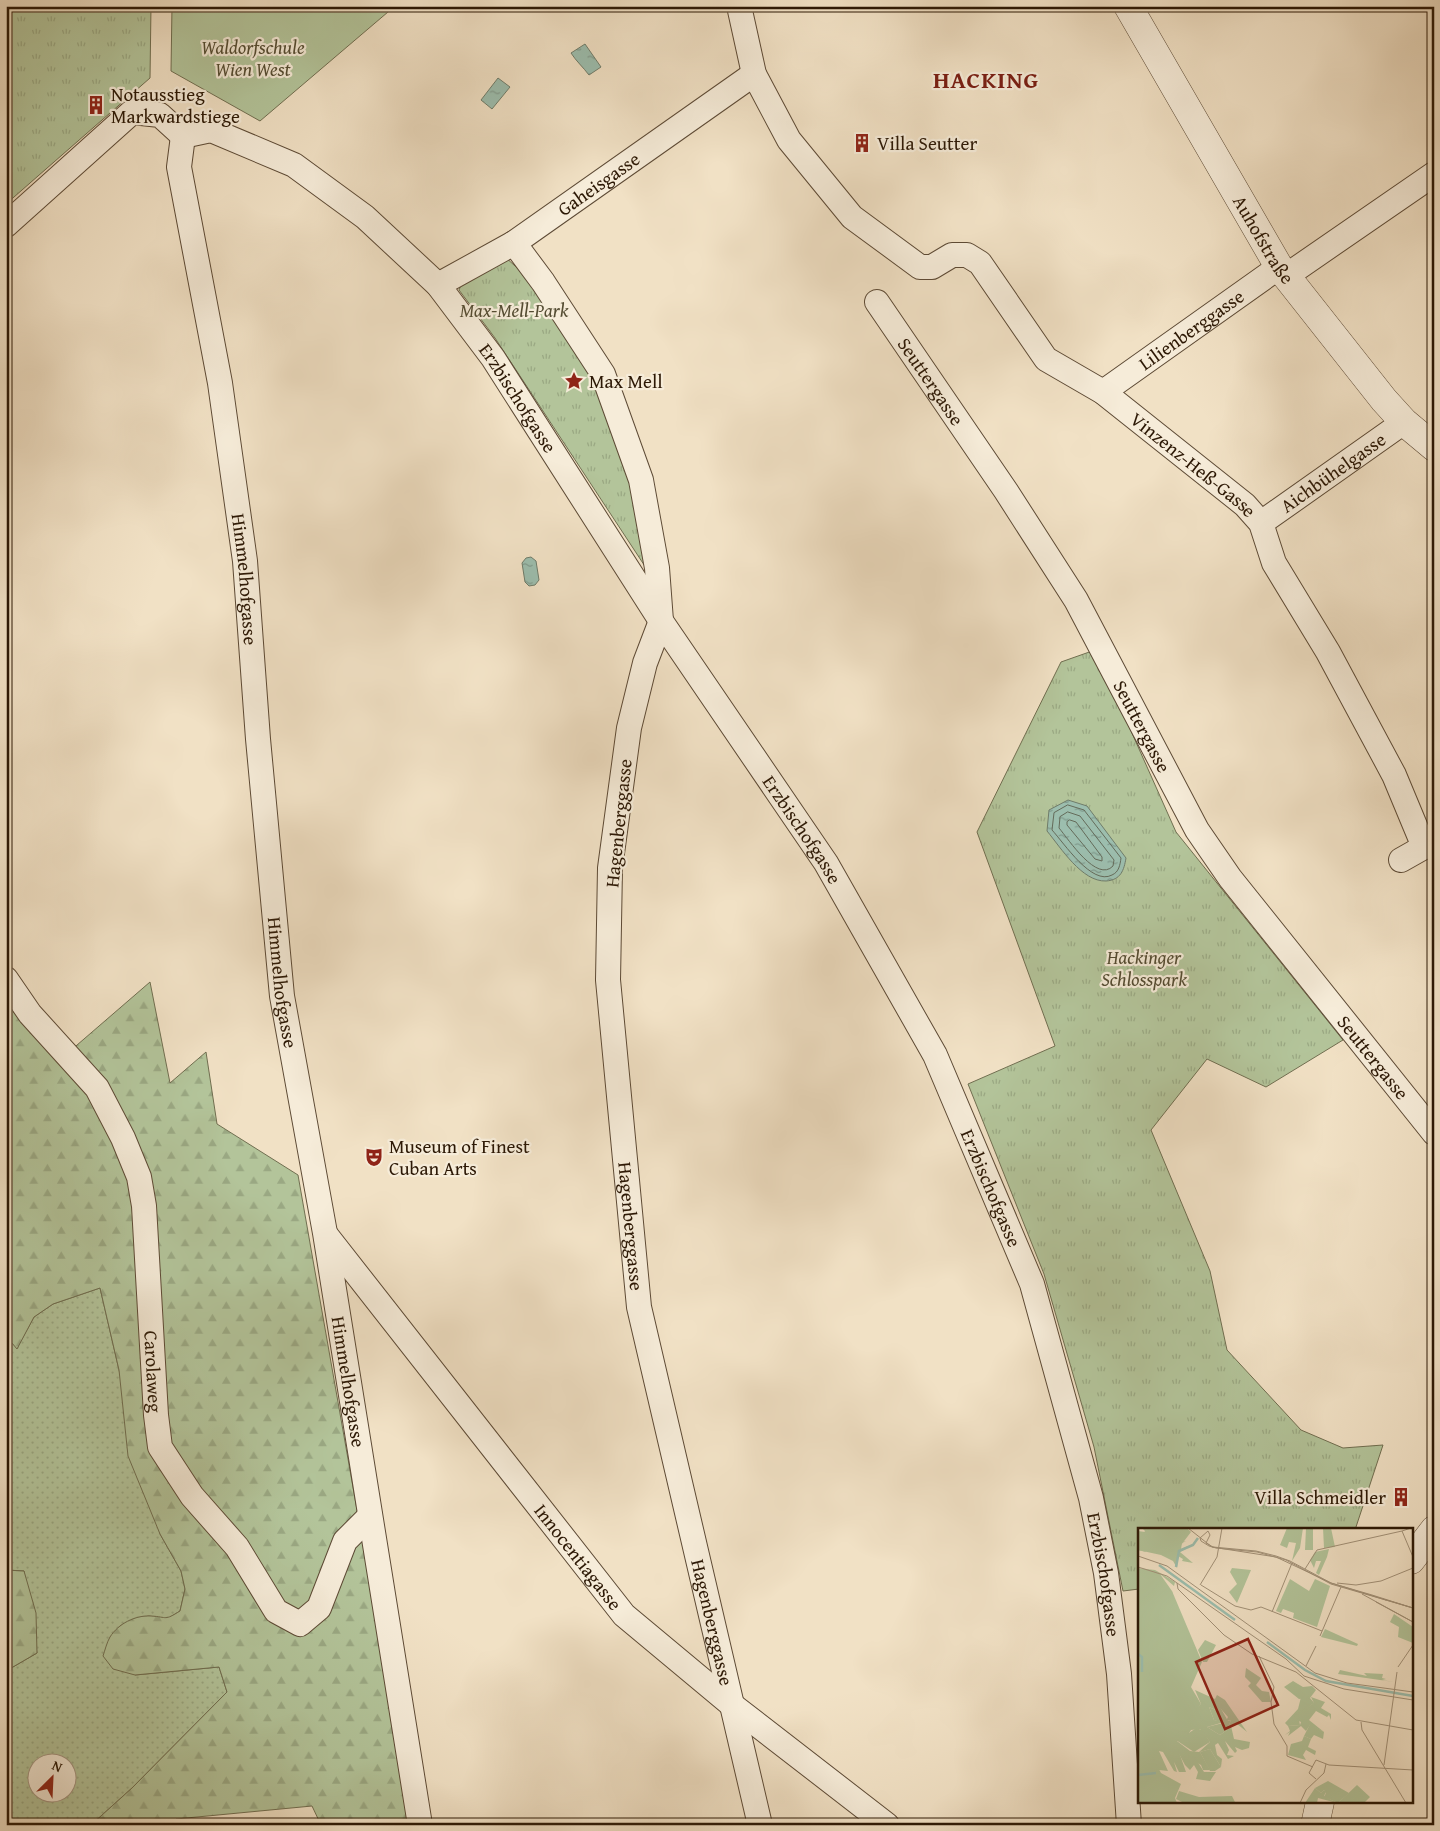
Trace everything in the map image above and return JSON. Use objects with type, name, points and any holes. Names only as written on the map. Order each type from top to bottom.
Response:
[{"type":"street","points":[[739,6],[754,74]]},
{"type":"street","name":"Auhofstraße","points":[[1128,6],[1282,272],[1384,400],[1404,422],[1434,447]]},
{"type":"street","name":"Vinzenz-Heß-Gasse","points":[[754,74],[789,140],[852,217],[920,267],[932,267],[952,255],[967,255],[980,263],[1046,360],[1103,392],[1245,505],[1261,523],[1274,562],[1328,652],[1394,775],[1424,847],[1401,860]]},
{"type":"street","name":"Gaheisgasse","points":[[438,285],[514,243],[754,74]]},
{"type":"street","points":[[6,225],[132,112],[160,115],[183,136]]},
{"type":"street","name":"Erzbischofgasse","points":[[183,136],[210,130],[294,166],[365,217],[438,285],[492,358],[661,621],[826,864],[935,1055],[1032,1284],[1091,1498],[1106,1572],[1119,1674],[1129,1825]]},
{"type":"street","name":"Himmelhofgasse","points":[[183,136],[179,167],[220,383],[245,561],[258,739],[282,996],[325,1233],[420,1825]]},
{"type":"street","name":"Lilienberggasse","points":[[1103,392],[1282,272],[1434,174]]},
{"type":"street","points":[[514,243],[544,282],[603,374],[640,480],[658,568],[661,621]]},
{"type":"street","name":"Seuttergasse","points":[[877,302],[1001,483],[1076,600],[1197,830],[1230,878],[1434,1133]]},
{"type":"street","name":"Aichbühelgasse","points":[[1261,523],[1404,422]]},
{"type":"street","name":"Hagenberggasse","points":[[661,621],[645,663],[629,728],[610,868],[608,980],[639,1307],[760,1825]]},
{"type":"street","name":"Carolaweg","points":[[6,978],[30,1014],[97,1088],[123,1138],[139,1177],[144,1206],[156,1415],[160,1447],[192,1496],[237,1548],[276,1612],[300,1624],[319,1608],[345,1541],[370,1516]]},
{"type":"street","name":"Innocentiagasse","points":[[325,1233],[624,1615],[732,1704],[887,1825]]},
{"type":"street","points":[[1412,1559],[1434,1530]]},
{"type":"street","points":[[1315,1825],[1320,1804]]},
{"type":"green space","points":[[6,6],[151,6],[150,78],[6,204]]},
{"type":"green space","name":"Waldorfschule Wien West","points":[[172,6],[395,6],[260,121],[171,71]]},
{"type":"green space","name":"Max-Mell-Park","points":[[504,256],[536,285],[596,377],[632,473],[654,580],[495,338],[459,290],[464,278]]},
{"type":"green space","name":"Hackinger Schlosspark","points":[[1095,650],[1176,832],[1343,1040],[1266,1087],[1207,1059],[1151,1130],[1210,1271],[1227,1350],[1301,1430],[1343,1448],[1383,1445],[1356,1528],[1138,1528],[1138,1589],[1123,1591],[1094,1447],[1044,1274],[968,1084],[1055,1046],[977,832],[1061,662]]},
{"type":"green space","points":[[150,982],[170,1083],[206,1052],[217,1124],[298,1175],[391,1703],[410,1825],[321,1825],[312,1806],[176,1819],[172,1825],[91,1825],[132,1788],[227,1692],[219,1667],[135,1675],[113,1669],[103,1656],[110,1637],[122,1624],[145,1616],[166,1618],[180,1611],[185,1589],[181,1571],[160,1534],[128,1456],[119,1370],[100,1288],[53,1304],[34,1317],[17,1349],[6,1336],[6,1000],[15,1014],[62,1058]]},
{"type":"green space","points":[[100,1288],[160,1534],[181,1571],[185,1589],[180,1611],[167,1619],[149,1616],[134,1619],[120,1626],[110,1638],[135,1675],[219,1667],[227,1692],[132,1788],[91,1825],[6,1825],[6,1671],[37,1653],[24,1571],[6,1570],[6,1336],[17,1348],[34,1317],[53,1304]]},
{"type":"green space","points":[[6,1570],[24,1571],[36,1613],[37,1653],[6,1671]]},
{"type":"water","points":[[585,44],[601,67],[589,75],[571,53]]},
{"type":"water","points":[[498,78],[510,87],[492,109],[481,100]]},
{"type":"water","points":[[531,557],[536,561],[539,580],[535,585],[529,586],[525,582],[522,563],[526,558]]},
{"type":"water","points":[[1068,800],[1087,806],[1126,858],[1121,874],[1115,879],[1097,880],[1080,870],[1065,855],[1047,831],[1049,810]]},
{"type":"place","name":"Notausstieg Markwardstiege","points":[[96,105]]},
{"type":"place","name":"Villa Seutter","points":[[862,143]]},
{"type":"place","name":"Max Mell","points":[[574,381]]},
{"type":"place","name":"Museum of Finest Cuban Arts","points":[[374,1157]]},
{"type":"place","name":"Villa Schmeidler","points":[[1401,1497]]},
{"type":"district","name":"HACKING","points":[[986,80]]}]
